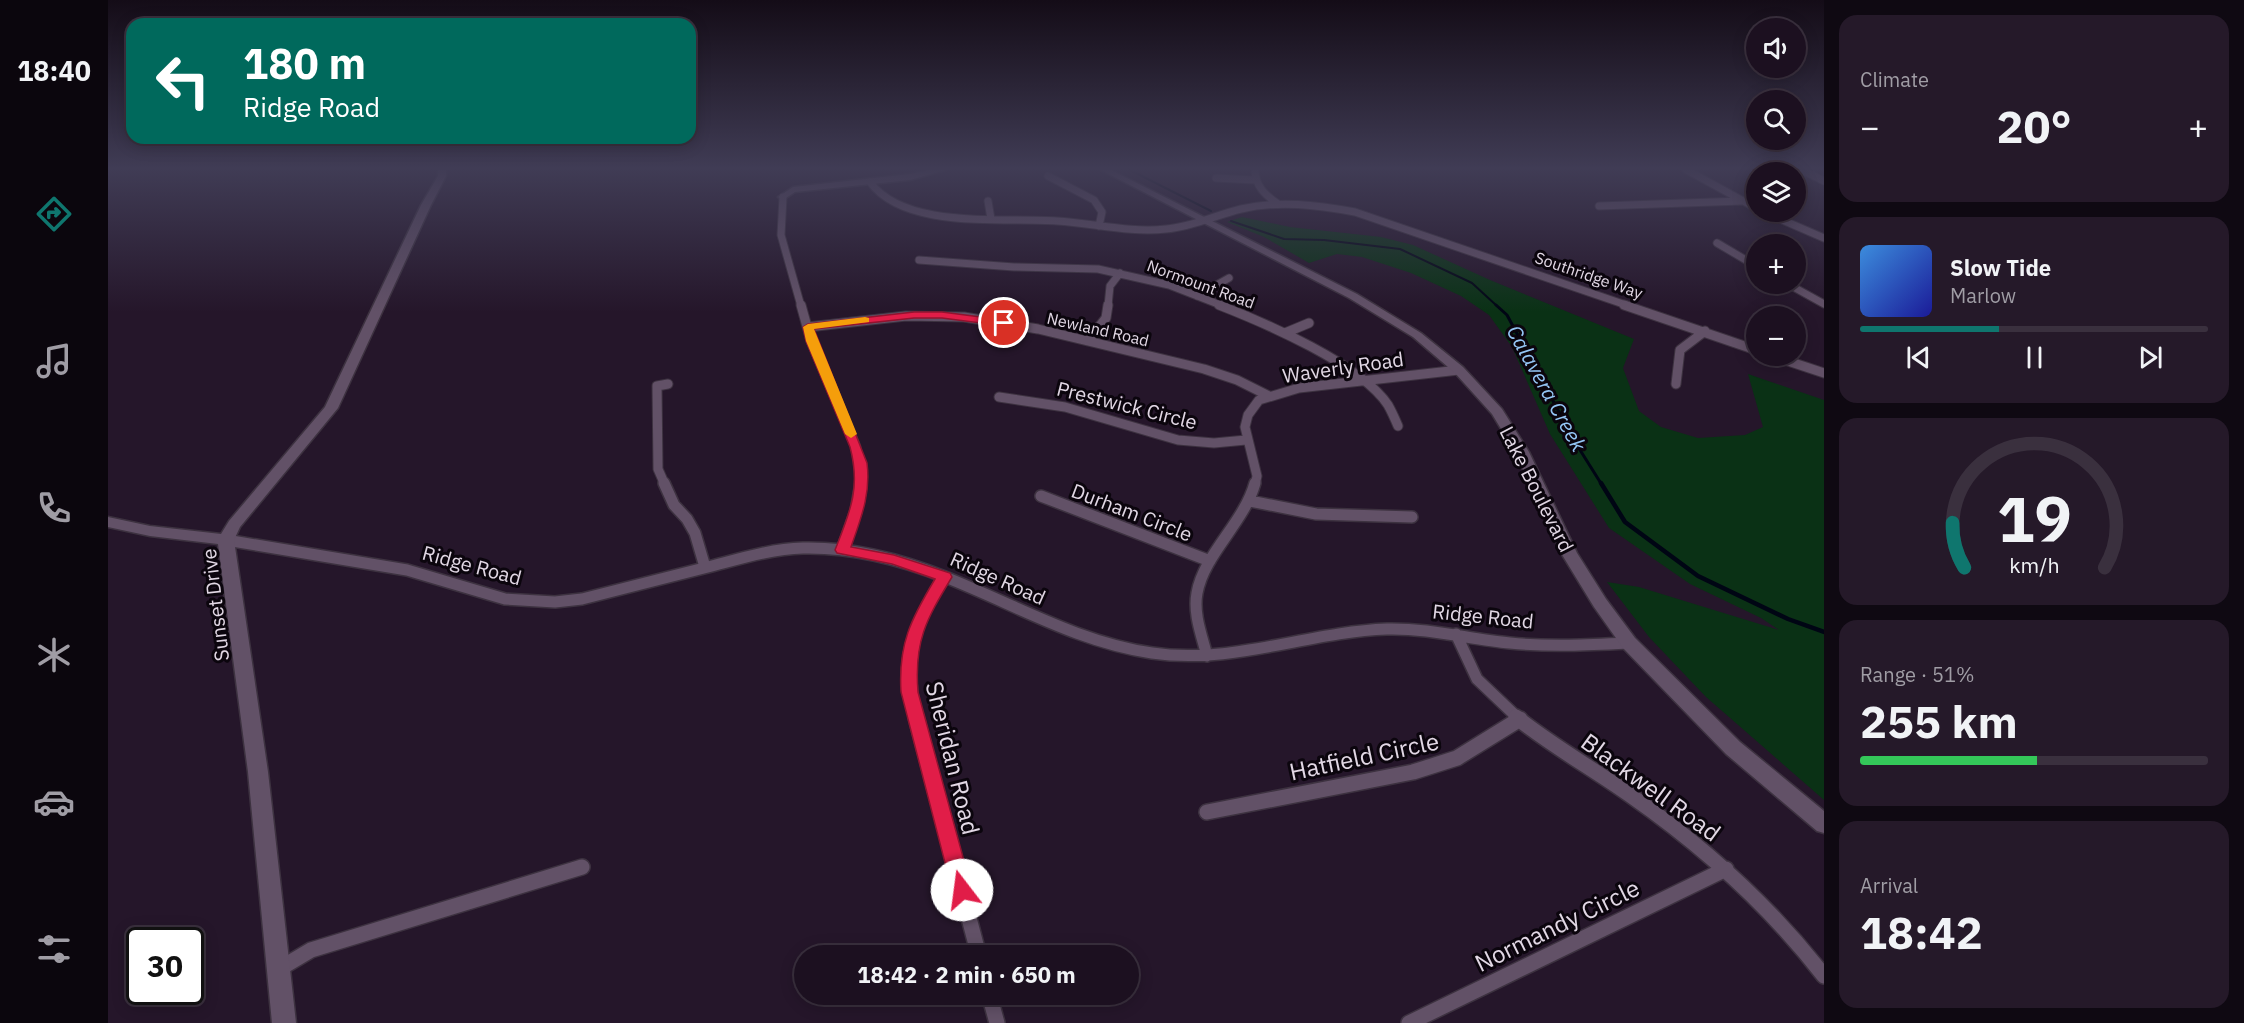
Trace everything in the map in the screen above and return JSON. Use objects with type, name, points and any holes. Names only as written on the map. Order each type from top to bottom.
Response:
[{"type":"main road","name":"Sunset Drive","points":[[284,1023],[258,772],[226,540],[234,525],[331,408],[421,217]]},
{"type":"main road","name":"Lake Boulevard","points":[[1198,217],[1395,320],[1459,370],[1497,412],[1522,452],[1569,553],[1600,603],[1629,642],[1733,748],[1824,824]]},
{"type":"main road","name":"Ridge Road","points":[[108,522],[150,531],[226,540]]},
{"type":"street","points":[[782,217],[781,235],[811,341],[861,463],[863,483],[858,509],[842,550]]},
{"type":"street","name":"Southridge Way","points":[[955,217],[1158,229],[1216,217]]},
{"type":"street","points":[[1098,226],[1101,217]]},
{"type":"street","name":"Southridge Way","points":[[1373,217],[1746,346]]},
{"type":"street","points":[[1787,222],[1824,238]]},
{"type":"street","points":[[1717,243],[1746,260]]},
{"type":"street","name":"Normount Road","points":[[919,260],[1014,267],[1068,267],[1120,273],[1169,285],[1285,333],[1329,356],[1363,381],[1388,404],[1398,426]]},
{"type":"street","points":[[1088,341],[1107,317],[1107,296],[1112,280],[1120,273]]},
{"type":"street","points":[[1197,296],[1229,278]]},
{"type":"street","points":[[1806,294],[1824,304]]},
{"type":"street","name":"Newland Road","points":[[808,327],[896,316],[942,315],[1004,323],[1211,370],[1229,376],[1269,396]]},
{"type":"street","points":[[1285,333],[1309,323]]},
{"type":"street","points":[[1676,384],[1680,350],[1705,331]]},
{"type":"street","points":[[1803,366],[1824,373]]},
{"type":"street","name":"Waverly Road","points":[[1207,656],[1197,616],[1197,592],[1210,561],[1250,501],[1257,476],[1246,440],[1245,427],[1248,415],[1259,400],[1299,388],[1459,370]]},
{"type":"street","points":[[668,384],[657,386],[658,469],[674,505],[687,519],[695,533],[705,567]]},
{"type":"street","name":"Prestwick Circle","points":[[999,398],[1065,407],[1178,440],[1215,443],[1246,440]]},
{"type":"street","name":"Durham Circle","points":[[1041,496],[1210,561]]},
{"type":"street","points":[[1250,501],[1316,514],[1412,517]]},
{"type":"street","name":"Ridge Road","points":[[226,540],[407,570],[505,600],[555,602],[582,599],[772,552],[801,548],[842,550],[894,560],[944,577],[1093,640],[1151,653],[1207,656],[1238,653],[1334,635],[1387,629],[1456,634],[1496,641],[1570,646],[1629,642]]},
{"type":"street","name":"Sheridan Road","points":[[944,577],[926,604],[913,635],[908,668],[910,692],[976,945]]},
{"type":"street","name":"Blackwell Road","points":[[1456,634],[1477,678],[1520,720],[1648,808],[1726,870],[1798,941],[1824,976]]},
{"type":"street","name":"Hatfield Circle","points":[[1207,812],[1413,772],[1457,758],[1520,720]]},
{"type":"street","points":[[278,969],[311,950],[582,867]]},
{"type":"street","name":"Normandy Circle","points":[[1409,1023],[1726,870]]},
{"type":"street","points":[[993,1005],[997,1023]]},
{"type":"green space","points":[[1242,217],[1290,227],[1381,237],[1413,245],[1490,280],[1634,339],[1623,368],[1639,411],[1661,427],[1698,438],[1745,435],[1763,427],[1748,374],[1824,400],[1824,800],[1706,697],[1649,637],[1607,582],[1639,587],[1779,630],[1761,618],[1690,584],[1609,528],[1550,434],[1512,347],[1489,315],[1461,296],[1411,273],[1362,257],[1337,254],[1309,263],[1264,237],[1227,222]]},
{"type":"waterway","name":"Calavera Creek","points":[[1231,221],[1284,239],[1324,240],[1400,249],[1472,283],[1497,306]]},
{"type":"waterway","name":"Calavera Creek","points":[[1496,305],[1507,315],[1575,442],[1602,485]]},
{"type":"waterway","name":"Calavera Creek","points":[[1601,483],[1625,522],[1698,576],[1788,619],[1824,632]]},
{"type":"slow traffic","points":[[851,434],[811,341],[808,327],[865,320]]},
{"type":"route","points":[[962,890],[910,692],[908,668],[913,635],[926,604],[944,577],[894,560],[842,550],[858,509],[863,483],[861,463],[811,341],[808,327],[914,315],[942,315],[1004,323]]}]
